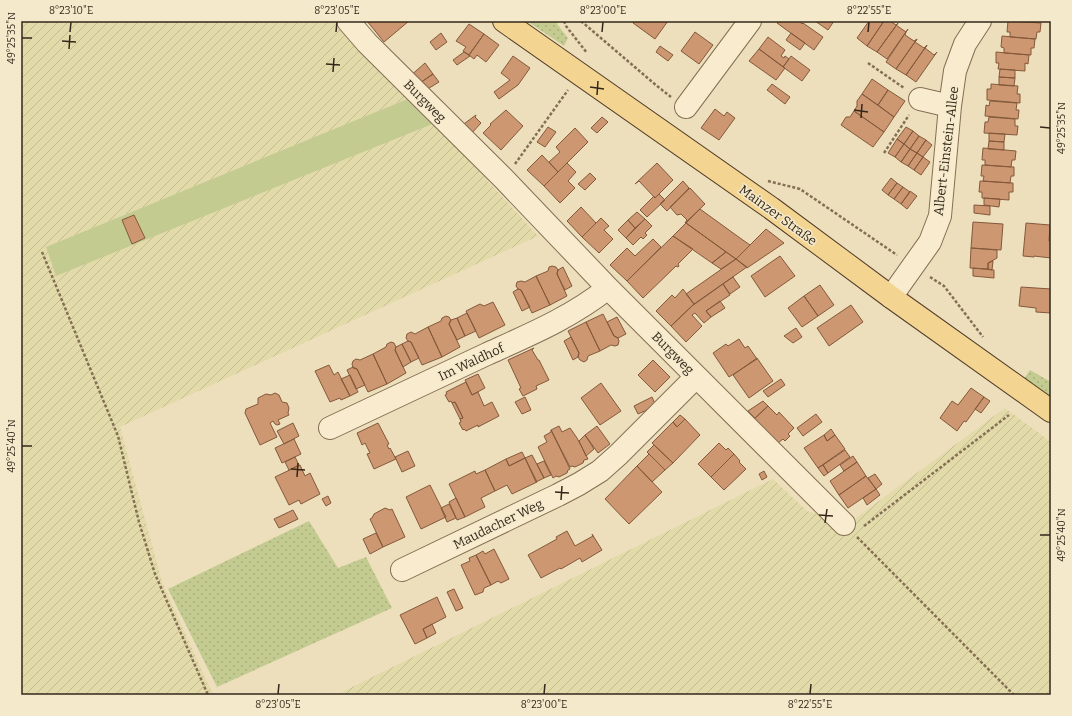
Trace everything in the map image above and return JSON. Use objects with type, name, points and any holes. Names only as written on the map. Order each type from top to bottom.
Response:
[{"type":"main road","name":"Mainzer Straße","points":[[504,21],[770,208],[891,297],[1051,411]]},
{"type":"street","name":"Burgweg","points":[[348,21],[367,43],[504,179],[608,288],[849,528]]},
{"type":"street","points":[[686,107],[750,21]]},
{"type":"street","name":"Albert-Einstein-Allee","points":[[891,297],[930,242],[940,216],[950,106],[955,71],[965,44],[980,21]]},
{"type":"street","points":[[920,99],[950,106]]},
{"type":"street","name":"Im Waldhof","points":[[330,428],[572,313],[590,302],[608,288]]},
{"type":"street","name":"Maudacher Weg","points":[[402,570],[558,495],[600,471],[696,377]]},
{"type":"path","points":[[582,21],[657,86],[686,107]]},
{"type":"path","points":[[868,63],[920,99],[884,153]]},
{"type":"path","points":[[504,179],[566,92]]},
{"type":"path","points":[[764,180],[800,189],[944,286],[986,340]]},
{"type":"path","points":[[42,252],[118,436],[139,522],[155,574],[208,695]]},
{"type":"path","points":[[1009,415],[849,528],[1014,695]]},
{"type":"shaded area","points":[[21,21],[337,21],[358,50],[410,98],[46,247],[56,275],[435,123],[538,236],[120,427],[162,582],[213,695],[21,695]]},
{"type":"shaded area","points":[[1005,408],[1051,442],[1051,695],[336,695],[773,479],[807,511],[849,523]]},
{"type":"green space","points":[[527,21],[558,21],[557,24],[568,38],[564,46]]},
{"type":"green space","points":[[410,98],[435,123],[56,276],[46,247]]},
{"type":"green space","points":[[1030,370],[1051,382],[1051,401],[1023,380]]},
{"type":"green space","points":[[309,521],[338,568],[366,557],[392,608],[217,687],[168,589]]},
{"type":"building","points":[[367,21],[409,21],[384,42]]},
{"type":"building","points":[[634,21],[668,21],[655,39],[633,23]]},
{"type":"building","points":[[779,21],[799,21],[823,37],[814,50],[777,23]]},
{"type":"building","points":[[815,21],[834,21],[828,30]]},
{"type":"building","points":[[869,21],[884,21],[867,46],[857,38]]},
{"type":"building","points":[[884,21],[890,21],[896,25],[898,23],[877,52],[867,46]]},
{"type":"building","points":[[1008,21],[1041,23],[1040,32],[1037,32],[1036,39],[1010,37],[1010,32],[1007,32]]},
{"type":"building","points":[[469,24],[484,34],[469,55],[463,51],[466,47],[456,41]]},
{"type":"building","points":[[896,25],[906,32],[887,59],[877,52]]},
{"type":"building","points":[[695,32],[713,45],[699,64],[681,51]]},
{"type":"building","points":[[906,32],[905,35],[914,41],[917,39],[896,69],[886,62]]},
{"type":"building","points":[[441,33],[447,42],[436,50],[430,42]]},
{"type":"building","points":[[791,33],[805,43],[800,50],[786,40]]},
{"type":"building","points":[[484,34],[499,45],[486,62],[477,55],[474,59],[469,55]]},
{"type":"building","points":[[1002,36],[1035,39],[1034,48],[1031,48],[1031,55],[1004,53],[1004,48],[1001,47]]},
{"type":"building","points":[[768,37],[785,50],[781,56],[784,58],[785,56],[789,59],[783,67],[759,49]]},
{"type":"building","points":[[917,39],[915,42],[924,48],[927,45],[906,75],[896,69]]},
{"type":"building","points":[[927,45],[925,48],[934,55],[937,52],[916,82],[906,75]]},
{"type":"building","points":[[660,46],[673,55],[668,61],[656,52]]},
{"type":"building","points":[[759,49],[785,68],[776,80],[749,61]]},
{"type":"building","points":[[464,52],[470,56],[457,65],[453,60]]},
{"type":"building","points":[[996,52],[1029,55],[1028,64],[1025,63],[1025,71],[998,69],[999,63],[996,63]]},
{"type":"building","points":[[513,56],[530,68],[518,85],[499,99],[494,92],[510,80],[501,73]]},
{"type":"building","points":[[791,56],[810,70],[802,81],[783,67]]},
{"type":"building","points":[[425,63],[433,74],[420,83],[409,77]]},
{"type":"building","points":[[1000,69],[1015,70],[1015,78],[999,77]]},
{"type":"building","points":[[433,74],[439,82],[426,90],[420,83]]},
{"type":"building","points":[[999,77],[1015,78],[1014,86],[999,85]]},
{"type":"building","points":[[872,79],[888,90],[878,105],[862,94]]},
{"type":"building","points":[[772,84],[790,97],[785,104],[767,90]]},
{"type":"building","points":[[991,84],[1018,86],[1017,94],[1020,94],[1020,103],[987,100],[987,89],[991,89]]},
{"type":"building","points":[[888,90],[905,101],[894,117],[878,105]]},
{"type":"building","points":[[862,94],[894,117],[884,132],[854,111],[857,106],[857,101]]},
{"type":"building","points":[[990,101],[1017,103],[1016,110],[1019,110],[1018,119],[985,116],[986,105],[989,106]]},
{"type":"building","points":[[715,109],[724,116],[727,112],[735,118],[719,140],[701,128]]},
{"type":"building","points":[[506,110],[523,126],[501,150],[483,133],[491,125],[490,124]]},
{"type":"building","points":[[854,111],[884,132],[873,147],[841,125],[846,117],[850,117]]},
{"type":"building","points":[[476,115],[475,117],[481,123],[470,135],[461,126]]},
{"type":"building","points":[[602,117],[608,122],[597,133],[591,128]]},
{"type":"building","points":[[989,117],[1015,119],[1015,126],[1018,126],[1017,135],[984,133],[985,122],[988,122]]},
{"type":"building","points":[[548,127],[556,132],[545,147],[537,142]]},
{"type":"building","points":[[906,127],[913,131],[904,144],[897,139]]},
{"type":"building","points":[[575,128],[588,142],[558,172],[549,162],[560,152],[556,147]]},
{"type":"building","points":[[913,131],[919,136],[910,149],[904,144]]},
{"type":"building","points":[[989,133],[1005,134],[1004,142],[989,141]]},
{"type":"building","points":[[919,136],[926,140],[917,153],[910,149]]},
{"type":"building","points":[[897,139],[904,144],[895,157],[888,153]]},
{"type":"building","points":[[926,140],[932,145],[923,157],[917,153]]},
{"type":"building","points":[[989,141],[1004,142],[1004,150],[988,149]]},
{"type":"building","points":[[904,144],[910,149],[901,162],[895,157]]},
{"type":"building","points":[[983,148],[1016,151],[1015,160],[1012,160],[1011,167],[985,165],[985,160],[982,160]]},
{"type":"building","points":[[910,149],[917,153],[908,166],[901,162]]},
{"type":"building","points":[[917,153],[923,157],[914,170],[908,166]]},
{"type":"building","points":[[542,155],[558,172],[544,186],[527,170]]},
{"type":"building","points":[[923,157],[930,162],[921,175],[914,170]]},
{"type":"building","points":[[567,163],[576,172],[568,181],[575,188],[560,203],[544,186]]},
{"type":"building","points":[[657,163],[673,180],[655,198],[639,181],[635,184]]},
{"type":"building","points":[[982,165],[1014,167],[1014,176],[1011,176],[1010,183],[983,181],[984,176],[981,176]]},
{"type":"building","points":[[590,173],[596,179],[585,190],[578,184]]},
{"type":"building","points":[[891,178],[897,183],[888,195],[882,190]]},
{"type":"building","points":[[683,181],[689,188],[667,211],[660,204]]},
{"type":"building","points":[[980,181],[1013,183],[1013,192],[1009,192],[1009,200],[982,198],[982,192],[979,192]]},
{"type":"building","points":[[897,183],[903,187],[894,199],[888,195]]},
{"type":"building","points":[[903,187],[910,192],[901,204],[894,199]]},
{"type":"building","points":[[690,188],[705,204],[685,223],[687,220],[681,214],[677,215],[670,207]]},
{"type":"building","points":[[910,191],[917,196],[907,209],[901,204]]},
{"type":"building","points":[[659,194],[665,200],[647,217],[640,210],[654,196],[655,198]]},
{"type":"building","points":[[984,198],[1000,199],[999,207],[984,205]]},
{"type":"building","points":[[974,205],[990,206],[990,215],[974,213]]},
{"type":"building","points":[[581,207],[596,223],[582,237],[567,221]]},
{"type":"building","points":[[700,209],[750,245],[736,259],[686,223]]},
{"type":"building","points":[[637,212],[645,219],[635,228],[628,220]]},
{"type":"building","points":[[134,215],[145,238],[132,244],[122,220]]},
{"type":"building","points":[[601,218],[609,226],[604,230],[613,239],[599,253],[582,237]]},
{"type":"building","points":[[645,219],[652,226],[645,233],[647,235],[643,239],[641,237],[633,245],[626,238]]},
{"type":"building","points":[[628,220],[635,228],[626,238],[618,230]]},
{"type":"building","points":[[973,222],[1003,224],[1001,250],[971,248]]},
{"type":"building","points":[[686,223],[726,252],[712,263],[673,236]]},
{"type":"building","points":[[1026,223],[1050,225],[1049,241],[1051,241],[1051,258],[1023,256]]},
{"type":"building","points":[[766,229],[784,243],[747,268],[736,259]]},
{"type":"building","points":[[673,236],[693,249],[678,264],[678,267],[676,266],[643,298],[627,281]]},
{"type":"building","points":[[653,239],[661,247],[627,281],[610,265],[627,248],[635,256]]},
{"type":"building","points":[[971,248],[997,250],[997,258],[988,263],[988,269],[970,268]]},
{"type":"building","points":[[726,252],[736,259],[721,269],[712,263]]},
{"type":"building","points":[[780,256],[795,276],[765,297],[751,276]]},
{"type":"building","points":[[736,259],[747,267],[694,304],[686,294]]},
{"type":"building","points":[[993,261],[992,270],[988,269],[988,263]]},
{"type":"building","points":[[549,267],[556,267],[558,270],[557,274],[567,296],[550,305],[536,276],[548,271]]},
{"type":"building","points":[[563,267],[572,286],[565,290],[557,274],[558,270]]},
{"type":"building","points":[[973,268],[994,270],[994,278],[973,276]]},
{"type":"building","points":[[536,276],[550,305],[532,313],[521,290],[516,286],[517,282],[525,282]]},
{"type":"building","points":[[733,277],[740,287],[730,294],[723,284]]},
{"type":"building","points":[[723,284],[730,295],[706,311],[711,317],[704,323],[695,313],[692,315],[702,326],[686,342],[671,326],[692,306]]},
{"type":"building","points":[[820,285],[834,305],[818,316],[804,296]]},
{"type":"building","points":[[1021,287],[1051,289],[1051,313],[1036,312],[1036,308],[1019,306]]},
{"type":"building","points":[[518,289],[521,290],[530,307],[522,311],[513,292]]},
{"type":"building","points":[[683,289],[694,304],[671,326],[656,311],[672,295],[675,298]]},
{"type":"building","points":[[804,296],[818,316],[802,327],[788,308]]},
{"type":"building","points":[[720,301],[725,308],[711,317],[706,311]]},
{"type":"building","points":[[493,302],[505,325],[479,338],[466,311],[480,304],[484,306]]},
{"type":"building","points":[[851,305],[863,322],[829,346],[817,328]]},
{"type":"building","points":[[467,313],[476,331],[465,336],[457,318]]},
{"type":"building","points":[[603,314],[614,336],[618,338],[619,341],[618,345],[611,345],[600,351],[586,322]]},
{"type":"building","points":[[446,316],[451,320],[449,324],[460,347],[442,357],[428,327],[441,321],[442,318]]},
{"type":"building","points":[[617,317],[626,334],[618,338],[614,336],[607,322]]},
{"type":"building","points":[[457,318],[465,336],[457,340],[449,324],[451,320]]},
{"type":"building","points":[[586,322],[600,351],[588,356],[587,360],[584,362],[578,357],[579,353],[568,331]]},
{"type":"building","points":[[428,327],[442,357],[422,365],[411,342],[406,338],[407,334],[411,332],[415,334]]},
{"type":"building","points":[[796,328],[802,337],[793,343],[784,336]]},
{"type":"building","points":[[571,337],[579,353],[578,357],[573,360],[564,341]]},
{"type":"building","points":[[739,339],[745,348],[748,346],[757,359],[729,377],[713,353],[726,344],[728,346]]},
{"type":"building","points":[[408,341],[411,342],[419,358],[411,362],[402,344]]},
{"type":"building","points":[[391,342],[394,343],[396,347],[395,350],[406,373],[387,384],[373,354],[386,347],[387,344]]},
{"type":"building","points":[[402,344],[411,362],[403,367],[395,350],[396,347]]},
{"type":"building","points":[[534,348],[532,350],[549,380],[536,386],[537,389],[523,396],[519,389],[521,388],[508,360]]},
{"type":"building","points":[[373,354],[387,384],[368,392],[357,369],[353,368],[352,364],[356,359],[360,360]]},
{"type":"building","points":[[757,358],[773,381],[749,398],[733,375]]},
{"type":"building","points":[[653,360],[670,377],[655,392],[638,375]]},
{"type":"building","points":[[329,365],[334,375],[338,372],[350,396],[341,400],[340,398],[330,402],[315,371]]},
{"type":"building","points":[[353,367],[357,369],[365,385],[356,389],[347,370]]},
{"type":"building","points":[[478,374],[485,388],[472,395],[465,380]]},
{"type":"building","points":[[350,375],[358,392],[350,396],[341,379]]},
{"type":"building","points":[[781,379],[785,385],[768,397],[763,391]]},
{"type":"building","points":[[466,382],[472,395],[478,392],[484,406],[492,402],[499,416],[478,427],[478,425],[466,431],[464,429],[463,430],[459,423],[461,422],[460,419],[463,418],[455,402],[449,402],[445,395],[447,394],[446,392]]},
{"type":"building","points":[[601,383],[621,411],[600,425],[581,398]]},
{"type":"building","points":[[971,388],[984,397],[966,422],[964,421],[957,431],[940,418],[952,401],[958,405]]},
{"type":"building","points":[[275,393],[279,395],[282,402],[287,403],[289,415],[278,420],[280,424],[277,425],[273,421],[270,423],[277,437],[260,445],[245,413],[246,409],[258,404],[258,398],[266,394],[271,395]]},
{"type":"building","points":[[525,397],[531,410],[522,414],[515,402]]},
{"type":"building","points":[[652,397],[656,406],[638,414],[634,406]]},
{"type":"building","points":[[984,397],[990,401],[981,413],[975,409]]},
{"type":"building","points":[[763,401],[768,406],[755,418],[748,411]]},
{"type":"building","points":[[455,402],[463,418],[460,419],[452,403]]},
{"type":"building","points":[[768,406],[777,415],[779,412],[794,428],[788,434],[790,436],[785,441],[783,439],[777,444],[753,420]]},
{"type":"building","points":[[816,414],[822,422],[803,436],[797,428]]},
{"type":"building","points":[[680,415],[685,419],[677,427],[673,422]]},
{"type":"building","points":[[685,419],[700,435],[673,463],[652,443],[673,422],[677,427]]},
{"type":"building","points":[[293,423],[299,436],[284,444],[277,431]]},
{"type":"building","points":[[378,423],[389,444],[387,445],[389,449],[390,448],[396,459],[374,469],[367,454],[370,453],[365,443],[362,445],[357,433]]},
{"type":"building","points":[[559,426],[562,432],[570,428],[577,438],[588,459],[584,460],[583,463],[575,467],[570,467],[551,430]]},
{"type":"building","points":[[597,426],[610,444],[598,453],[585,435]]},
{"type":"building","points":[[831,429],[835,435],[827,441],[824,435]]},
{"type":"building","points":[[551,430],[570,469],[567,473],[553,478],[538,447],[547,442],[544,436],[551,432]]},
{"type":"building","points":[[585,435],[594,449],[586,456],[579,441]]},
{"type":"building","points":[[824,435],[827,441],[835,435],[845,449],[818,468],[804,448]]},
{"type":"building","points":[[294,439],[301,454],[282,463],[275,448]]},
{"type":"building","points":[[719,443],[726,450],[728,448],[734,454],[711,477],[698,464]]},
{"type":"building","points":[[654,445],[673,463],[665,470],[647,452]]},
{"type":"building","points":[[845,450],[850,457],[828,473],[823,465]]},
{"type":"building","points":[[408,451],[415,466],[402,472],[395,457]]},
{"type":"building","points":[[522,452],[525,458],[509,466],[506,459]]},
{"type":"building","points":[[649,454],[665,470],[652,482],[637,466]]},
{"type":"building","points":[[734,454],[746,469],[724,490],[711,477]]},
{"type":"building","points":[[532,455],[544,478],[536,482],[525,458]]},
{"type":"building","points":[[853,456],[857,462],[844,471],[840,465]]},
{"type":"building","points":[[295,457],[299,465],[289,470],[285,462]]},
{"type":"building","points":[[525,458],[537,482],[512,494],[507,485],[495,491],[485,470],[506,459],[509,466]]},
{"type":"building","points":[[544,461],[551,475],[544,478],[537,464]]},
{"type":"building","points":[[857,462],[866,476],[839,495],[830,481]]},
{"type":"building","points":[[300,465],[305,476],[310,473],[320,494],[301,504],[299,500],[289,505],[275,477]]},
{"type":"building","points":[[823,465],[828,473],[824,476],[818,468]]},
{"type":"building","points":[[637,466],[662,492],[629,524],[605,499]]},
{"type":"building","points":[[485,470],[495,491],[481,498],[485,507],[465,517],[449,484],[475,471],[476,474]]},
{"type":"building","points":[[764,471],[767,477],[762,480],[759,474]]},
{"type":"building","points":[[875,474],[882,484],[876,489],[868,478]]},
{"type":"building","points":[[866,476],[876,489],[848,508],[839,495]]},
{"type":"building","points":[[430,485],[446,517],[421,529],[406,497]]},
{"type":"building","points":[[876,489],[880,495],[867,505],[863,498]]},
{"type":"building","points":[[328,496],[331,503],[326,506],[322,499]]},
{"type":"building","points":[[456,498],[465,517],[457,520],[449,502]]},
{"type":"building","points":[[449,504],[456,518],[447,522],[441,508]]},
{"type":"building","points":[[385,508],[390,510],[392,509],[405,537],[383,547],[370,519],[374,514]]},
{"type":"building","points":[[293,510],[298,519],[279,528],[274,519]]},
{"type":"building","points":[[567,531],[575,546],[593,536],[592,534],[602,550],[582,562],[580,558],[541,578],[528,555],[557,539],[556,537]]},
{"type":"building","points":[[376,533],[383,547],[370,554],[363,539]]},
{"type":"building","points":[[494,549],[509,579],[501,583],[498,581],[491,585],[476,555],[483,551],[485,554]]},
{"type":"building","points":[[476,555],[491,585],[484,588],[483,592],[475,595],[461,565],[470,561],[469,558]]},
{"type":"building","points":[[454,589],[463,608],[456,611],[447,592]]},
{"type":"building","points":[[437,597],[446,617],[423,629],[427,638],[415,644],[400,615]]},
{"type":"building","points":[[432,624],[436,633],[427,638],[423,629]]}]
